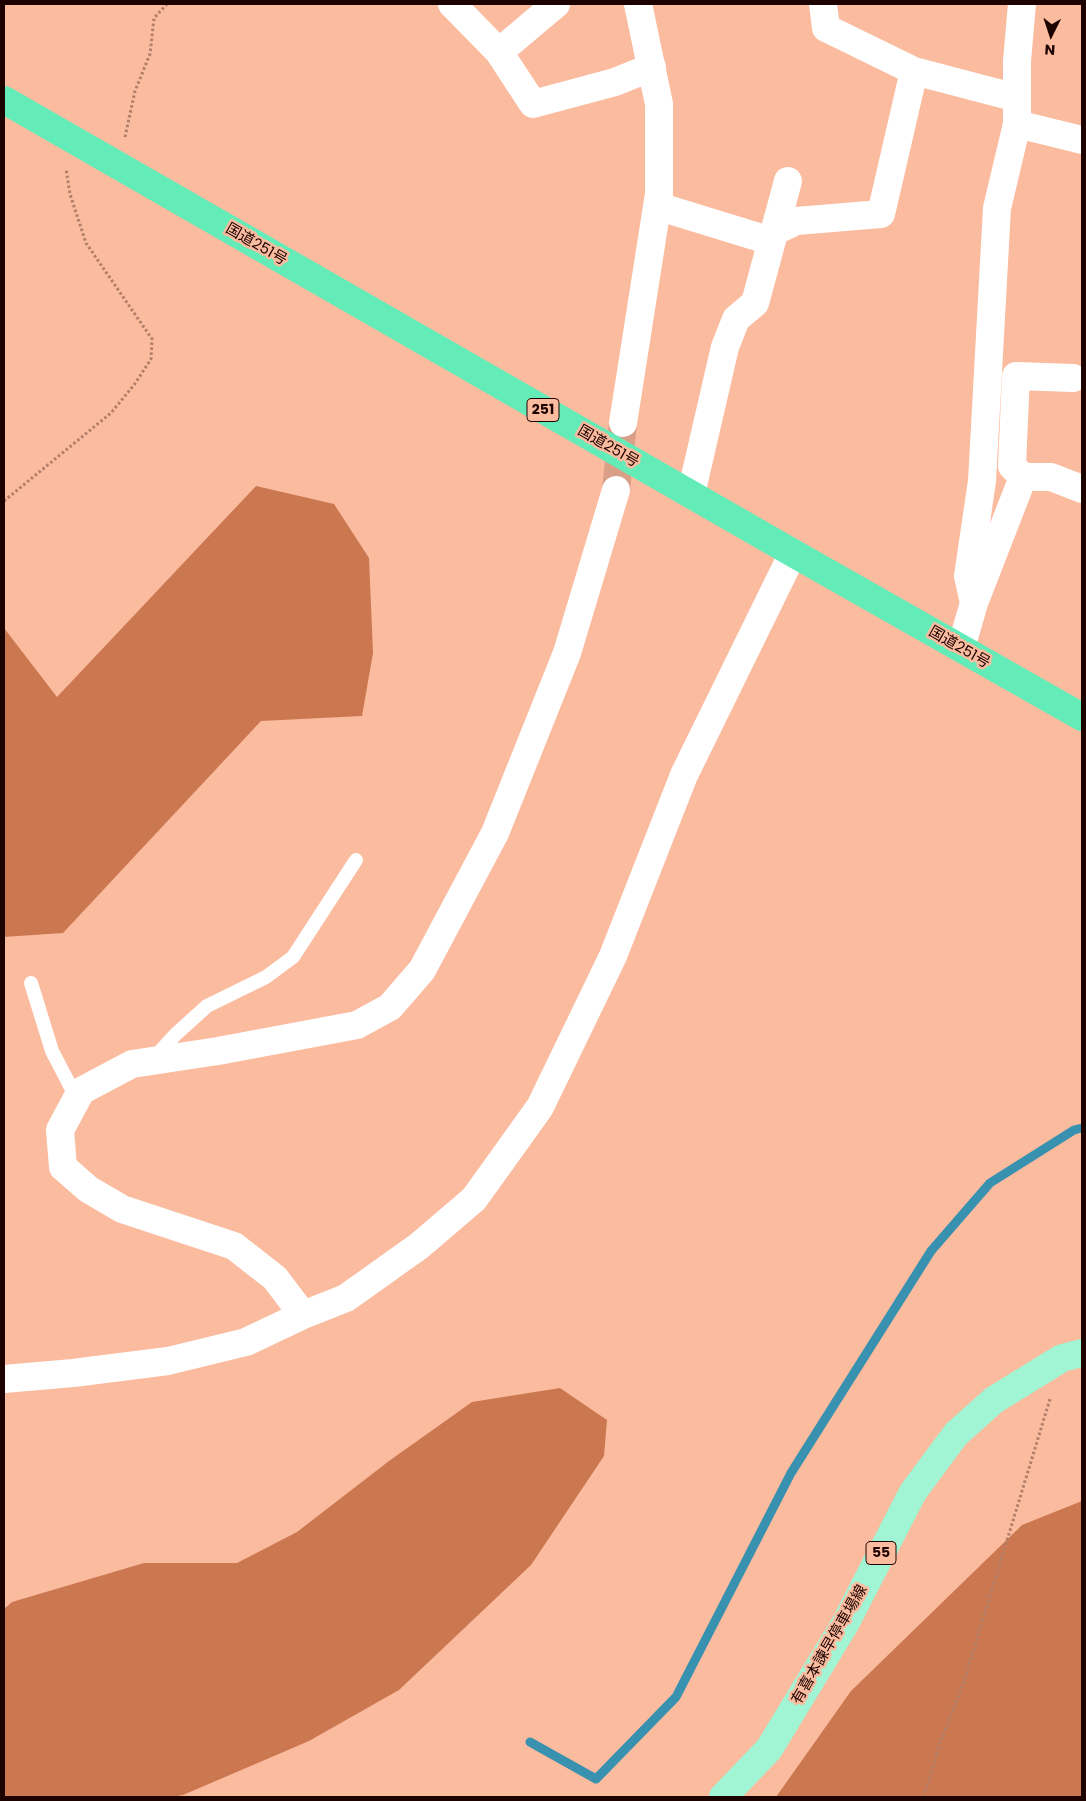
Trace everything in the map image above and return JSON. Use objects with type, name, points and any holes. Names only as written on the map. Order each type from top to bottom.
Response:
[{"type":"highway","name":"国道251号","points":[[4,100],[1082,717]]},
{"type":"main road","name":"有喜本諫早停車場線","points":[[724,1797],[769,1749],[844,1624],[913,1492],[956,1434],[994,1400],[1072,1356]]},
{"type":"street","points":[[452,4],[499,52],[533,104],[615,82],[652,68]]},
{"type":"street","points":[[499,52],[556,4]]},
{"type":"street","points":[[623,423],[659,194],[659,104],[638,4]]},
{"type":"street","points":[[823,4],[826,28],[914,71],[1017,111],[1082,140]]},
{"type":"street","points":[[974,603],[968,576],[982,481],[997,208],[1017,111],[1017,61],[1022,4]]},
{"type":"street","points":[[657,206],[772,237],[796,221],[881,214],[914,71]]},
{"type":"street","points":[[691,494],[725,348],[736,319],[755,303],[788,181]]},
{"type":"street","points":[[1073,378],[1016,376],[1012,466],[1023,477],[1051,477],[1082,488]]},
{"type":"street","points":[[961,648],[974,603],[1023,477]]},
{"type":"street","points":[[303,1315],[275,1278],[234,1246],[122,1209],[88,1188],[63,1167],[60,1130],[82,1091],[132,1064],[218,1051],[357,1025],[390,1007],[422,970],[495,833],[567,653],[616,490]]},
{"type":"street","points":[[4,1378],[73,1373],[168,1361],[246,1342],[303,1315],[346,1298],[419,1246],[474,1199],[540,1107],[613,956],[684,776],[793,553]]},
{"type":"lane","points":[[151,1061],[176,1034],[207,1006],[266,977],[293,957],[356,860]]},
{"type":"lane","points":[[31,983],[52,1051],[77,1099]]},
{"type":"path","points":[[118,166],[135,90],[150,54],[154,18],[167,4]]},
{"type":"path","points":[[4,501],[111,413],[134,385],[151,359],[152,339],[86,243],[70,194],[60,133]]},
{"type":"path","points":[[924,1797],[940,1743],[963,1685],[1072,1356]]},
{"type":"shaded area","points":[[256,486],[334,504],[369,558],[373,653],[362,716],[261,721],[63,933],[4,937],[4,628],[57,697]]},
{"type":"shaded area","points":[[560,1388],[607,1420],[604,1456],[531,1565],[399,1690],[309,1741],[183,1795],[172,1797],[4,1797],[4,1609],[12,1602],[144,1563],[237,1563],[297,1532],[389,1461],[472,1402]]},
{"type":"shaded area","points":[[1082,1501],[1082,1797],[776,1797],[851,1691],[1022,1525]]},
{"type":"waterway","points":[[530,1742],[596,1779],[676,1697],[791,1473],[931,1251],[990,1183],[1074,1130],[1082,1128]]},
{"type":"tunnel","points":[[616,490],[623,423]]}]
